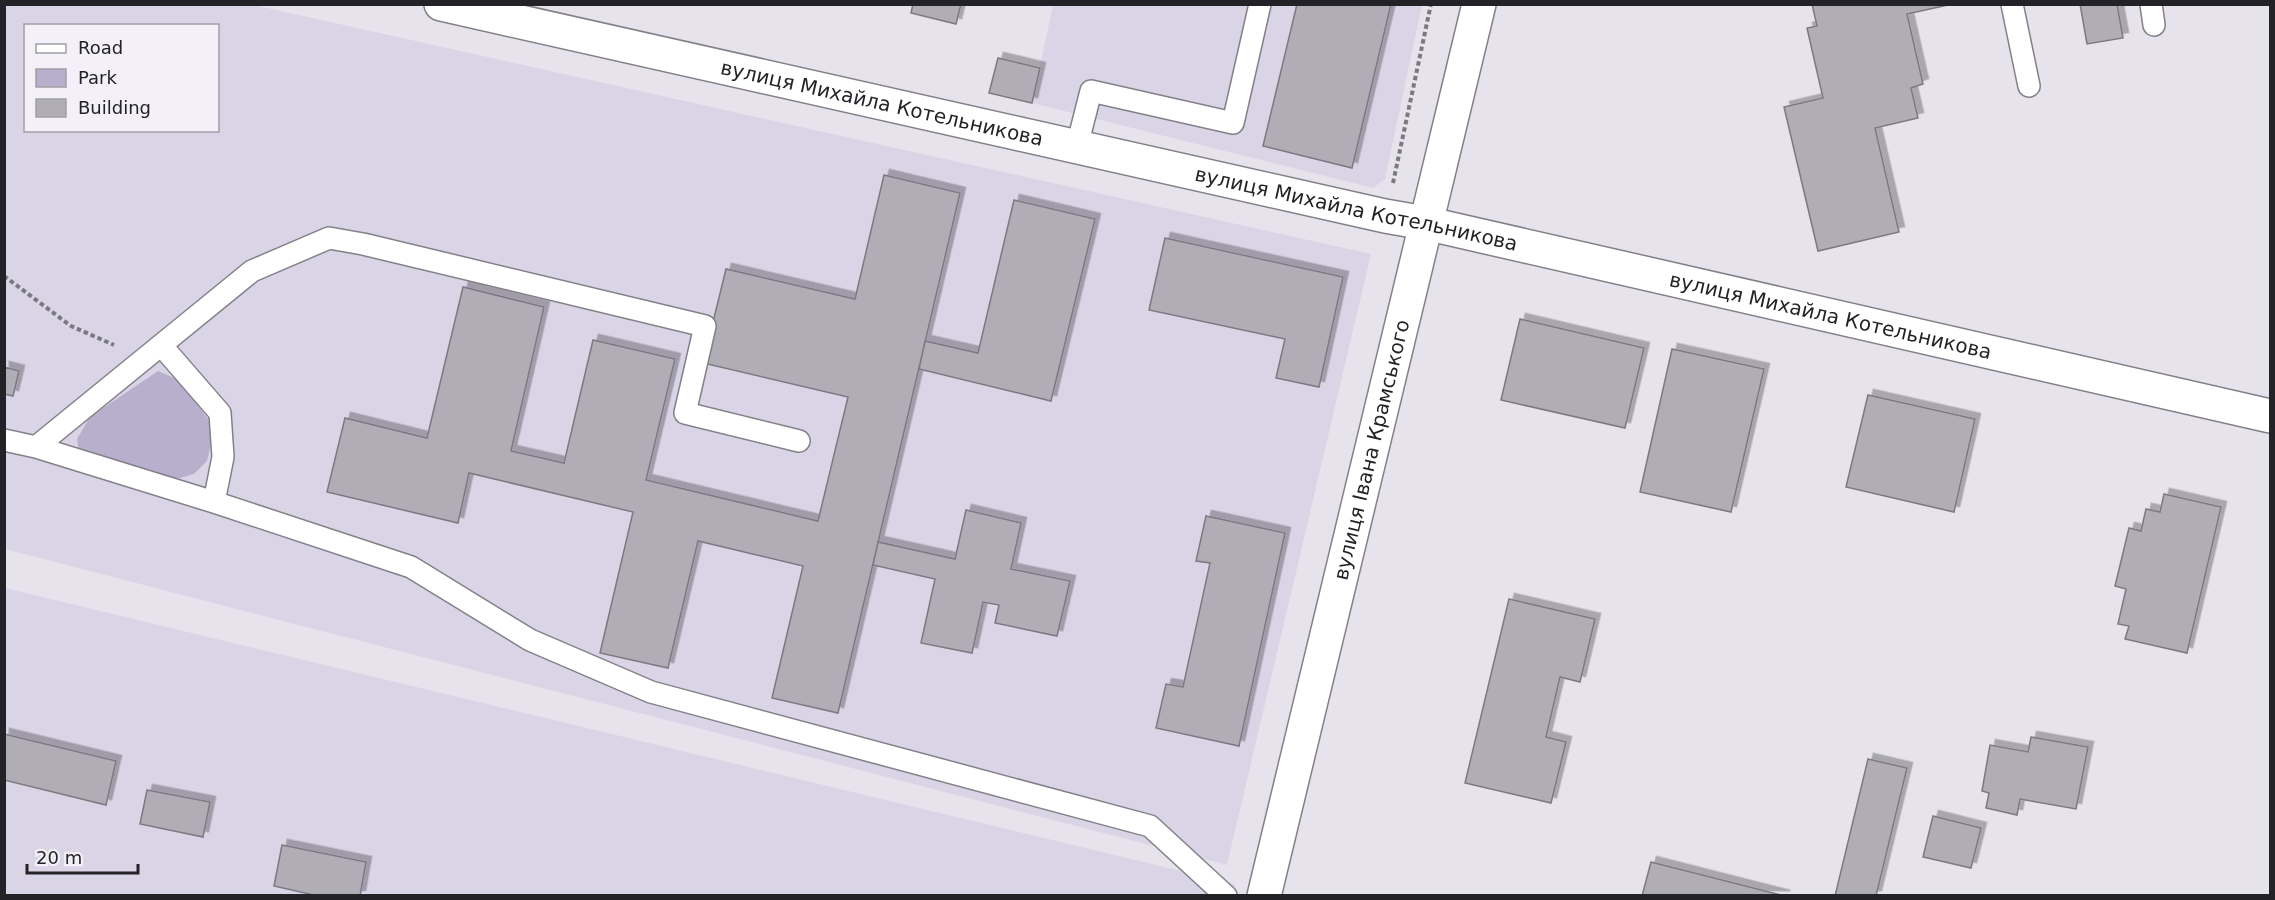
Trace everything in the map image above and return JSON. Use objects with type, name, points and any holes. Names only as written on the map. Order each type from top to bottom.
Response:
[{"type":"street","name":"вулиця Михайла Котельникова","points":[[441,4],[1385,216],[1425,223],[2271,416]]},
{"type":"street","name":"вулиця Івана Крамського","points":[[1264,896],[1479,4]]},
{"type":"lane","points":[[1077,146],[1091,91],[1233,123],[1260,4]]},
{"type":"lane","points":[[2012,4],[2029,86]]},
{"type":"lane","points":[[36,447],[252,271],[329,238],[363,244],[705,326],[685,413],[799,441]]},
{"type":"lane","points":[[153,352],[220,413],[223,457],[214,502]]},
{"type":"lane","points":[[4,440],[36,447],[214,502],[411,567],[530,640],[651,692],[1150,826],[1226,896]]},
{"type":"path","points":[[1385,216],[1431,4]]},
{"type":"path","points":[[4,276],[71,326],[153,352]]},
{"type":"shaded area","points":[[4,5],[254,5],[1371,254],[1227,865],[5,549]]},
{"type":"shaded area","points":[[1053,5],[1422,5],[1385,179],[1373,188],[1032,103]]},
{"type":"shaded area","points":[[5,588],[1235,884],[1233,896],[5,896]]},
{"type":"green space","points":[[158,371],[179,380],[211,423],[213,435],[207,461],[194,474],[170,481],[79,451],[77,439],[90,417]]},
{"type":"building","points":[[913,4],[961,4],[956,24],[911,13]]},
{"type":"building","points":[[1297,4],[1391,4],[1352,168],[1263,146]]},
{"type":"building","points":[[1812,4],[1948,5],[1907,14],[1923,84],[1911,88],[1918,118],[1875,128],[1899,232],[1818,251],[1784,107],[1823,98],[1807,28],[1817,26]]},
{"type":"building","points":[[2080,4],[2117,4],[2123,38],[2087,44]]},
{"type":"building","points":[[998,58],[1040,68],[1032,103],[989,93]]},
{"type":"building","points":[[884,175],[960,193],[838,713],[772,698],[803,566],[698,541],[668,668],[600,653],[633,512],[469,473],[458,523],[327,492],[345,418],[427,438],[463,287],[544,307],[511,451],[564,463],[593,340],[675,359],[646,480],[818,521],[848,397],[703,363],[726,269],[855,299]]},
{"type":"building","points":[[1014,200],[1095,219],[1051,401],[919,369],[925,341],[978,353]]},
{"type":"building","points":[[1165,238],[1343,277],[1319,387],[1276,378],[1285,339],[1149,310]]},
{"type":"building","points":[[1520,319],[1644,348],[1625,428],[1501,400]]},
{"type":"building","points":[[1672,349],[1764,369],[1731,512],[1640,492]]},
{"type":"building","points":[[4,367],[19,371],[13,396],[4,394]]},
{"type":"building","points":[[1868,395],[1975,419],[1954,512],[1846,487]]},
{"type":"building","points":[[2164,494],[2221,507],[2187,653],[2125,639],[2129,626],[2118,624],[2126,589],[2115,586],[2129,528],[2141,531],[2146,509],[2160,512]]},
{"type":"building","points":[[966,510],[1021,523],[1011,569],[1070,581],[1057,636],[995,623],[999,605],[983,602],[972,653],[921,643],[935,579],[873,565],[878,542],[955,559]]},
{"type":"building","points":[[1206,516],[1285,533],[1239,746],[1156,728],[1166,684],[1183,687],[1210,563],[1196,561]]},
{"type":"building","points":[[1509,599],[1595,619],[1580,682],[1560,677],[1546,737],[1566,742],[1551,803],[1465,783]]},
{"type":"building","points":[[4,734],[116,761],[106,805],[4,780]]},
{"type":"building","points":[[2031,737],[2088,747],[2076,809],[2020,799],[2017,815],[1986,808],[1989,793],[1982,791],[1990,745],[2028,752]]},
{"type":"building","points":[[1868,759],[1907,768],[1876,896],[1835,896]]},
{"type":"building","points":[[147,790],[210,802],[203,837],[140,824]]},
{"type":"building","points":[[1933,816],[1981,828],[1971,868],[1923,857]]},
{"type":"building","points":[[282,845],[366,862],[360,896],[318,896],[274,886]]},
{"type":"building","points":[[1651,862],[1785,896],[1642,896]]}]
